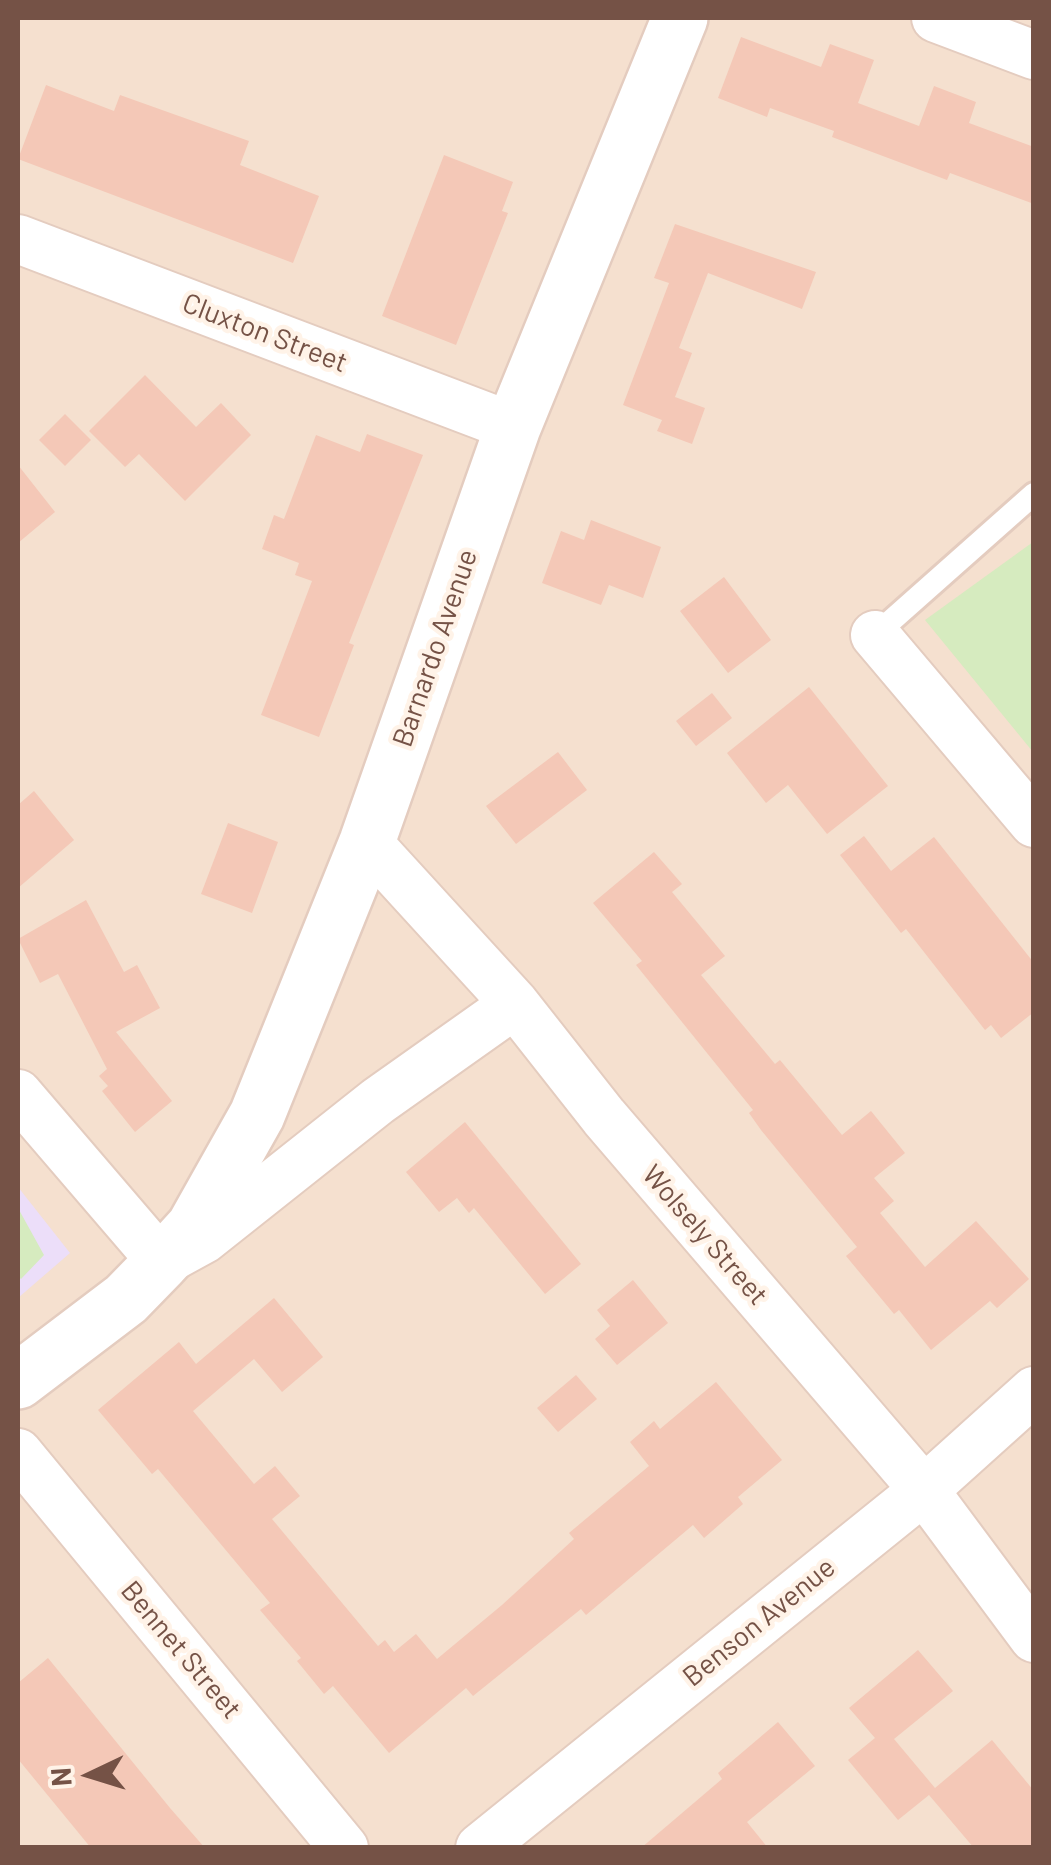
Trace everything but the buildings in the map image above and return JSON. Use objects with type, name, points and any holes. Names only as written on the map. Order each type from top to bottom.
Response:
[{"type":"street","name":"Barnardo Avenue","points":[[18,1381],[126,1299],[194,1227],[256,1115],[367,842],[513,427],[680,18]]},
{"type":"street","points":[[936,18],[1034,54]]},
{"type":"street","name":"Cluxton Street","points":[[18,239],[513,427]]},
{"type":"street","points":[[875,635],[1034,824]]},
{"type":"street","name":"Wolsely Street","points":[[367,842],[514,1004],[604,1117],[924,1490],[1034,1638]]},
{"type":"street","name":"Barnardo Avenue","points":[[162,1262],[204,1239],[378,1101],[514,1004]]},
{"type":"street","points":[[18,1094],[162,1262]]},
{"type":"street","name":"Benson Avenue","points":[[480,1848],[924,1490],[1034,1391]]},
{"type":"street","name":"Bennet Street","points":[[18,1453],[344,1848]]},
{"type":"lane","points":[[875,635],[1034,494]]},
{"type":"shaded area","points":[[18,18],[1033,18],[1033,1847],[18,1847]]},
{"type":"shaded area","points":[[18,1187],[70,1253],[18,1298]]},
{"type":"green space","points":[[1033,542],[1033,752],[925,620]]},
{"type":"green space","points":[[18,1208],[44,1255],[21,1279],[18,1276]]}]
